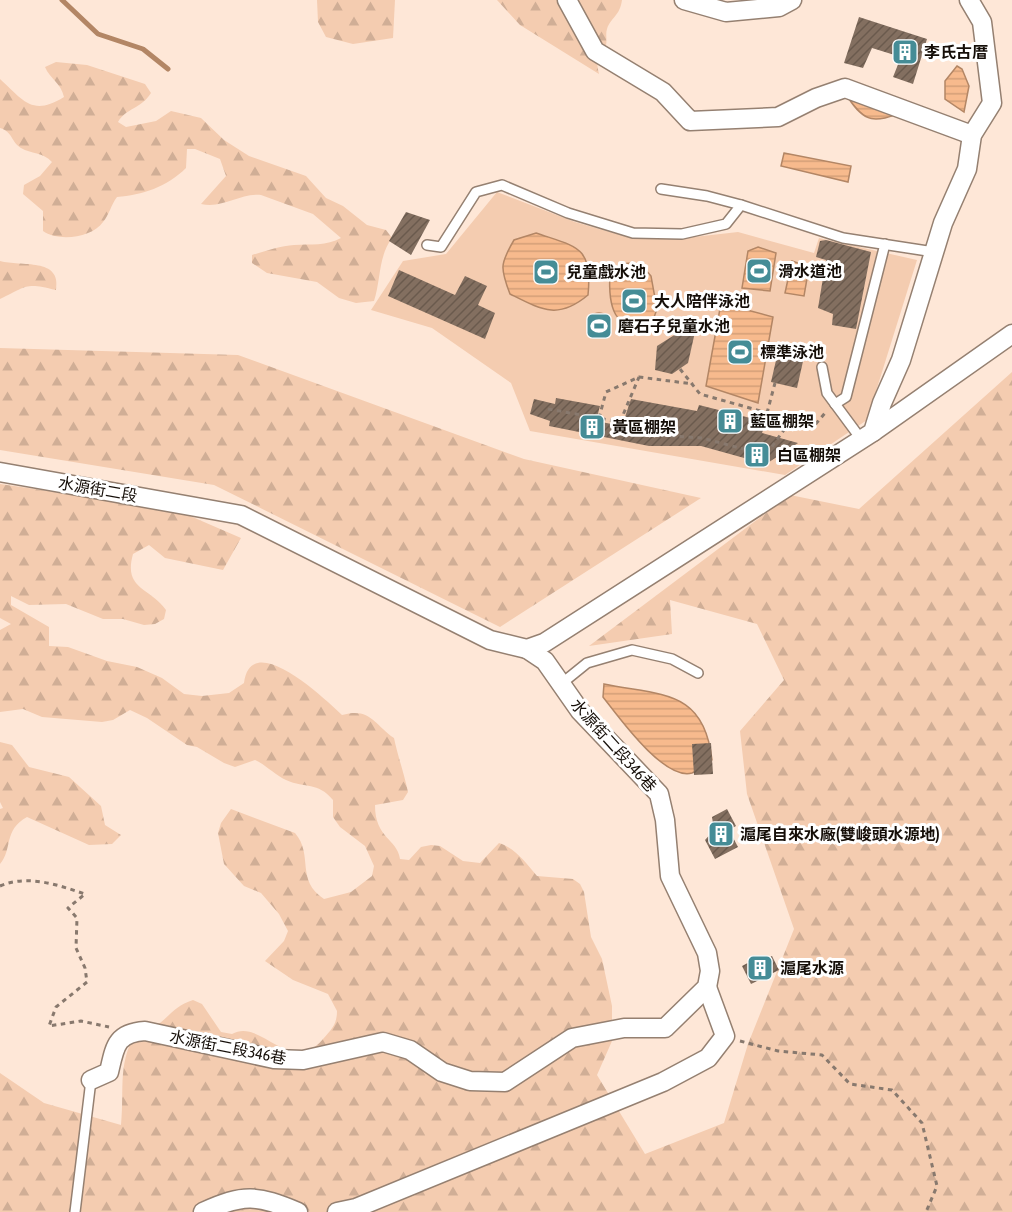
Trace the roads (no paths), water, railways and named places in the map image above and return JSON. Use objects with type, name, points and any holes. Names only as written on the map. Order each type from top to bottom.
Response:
[{"type":"street","points":[[567,0],[595,51],[663,92],[690,121],[778,117],[816,98],[845,88],[972,135]]},
{"type":"street","points":[[684,0],[726,12],[779,7],[792,0]]},
{"type":"street","points":[[867,435],[902,360],[934,252],[967,170],[972,135],[992,103],[982,22],[969,0]]},
{"type":"street","points":[[527,650],[544,643],[867,435],[1012,334]]},
{"type":"street","name":"水源街二段","points":[[0,472],[241,515],[490,640],[527,650]]},
{"type":"street","name":"水源街二段346巷","points":[[91,1080],[109,1072],[118,1041],[123,1036],[129,1032],[145,1031],[274,1059],[303,1060],[383,1042],[410,1050],[442,1072],[470,1081],[505,1082],[572,1038],[624,1028],[665,1028],[707,987],[710,971],[707,953],[670,876],[665,820],[658,794],[579,711],[545,661],[527,650]]},
{"type":"street","points":[[337,1212],[356,1208],[663,1082],[708,1058],[724,1036],[707,987]]},
{"type":"street","points":[[203,1212],[230,1199],[265,1198],[297,1212]]},
{"type":"lane","points":[[427,245],[441,247],[476,192],[502,185],[568,213],[633,233],[682,234],[726,224],[741,205]]},
{"type":"lane","points":[[661,189],[741,205],[843,238],[934,252]]},
{"type":"lane","points":[[835,404],[846,397],[885,244]]},
{"type":"lane","points":[[822,367],[827,393],[867,435]]},
{"type":"lane","points":[[561,684],[587,663],[632,650],[672,659],[699,673]]},
{"type":"lane","points":[[75,1212],[91,1080]]},
{"type":"waterway","points":[[62,0],[98,34],[143,49],[168,69]]},
{"type":"place","name":"李氏古厝","points":[[905,52]]},
{"type":"place","name":"滑水道池","points":[[759,271]]},
{"type":"place","name":"兒童戲水池","points":[[546,272]]},
{"type":"place","name":"大人陪伴泳池","points":[[634,301]]},
{"type":"place","name":"磨石子兒童水池","points":[[599,326]]},
{"type":"place","name":"標準泳池","points":[[740,352]]},
{"type":"place","name":"藍區棚架","points":[[730,421]]},
{"type":"place","name":"黃區棚架","points":[[592,427]]},
{"type":"place","name":"白區棚架","points":[[757,455]]},
{"type":"place","name":"滬尾自來水廠(雙峻頭水源地)","points":[[721,834]]},
{"type":"place","name":"滬尾水源","points":[[760,968]]}]
